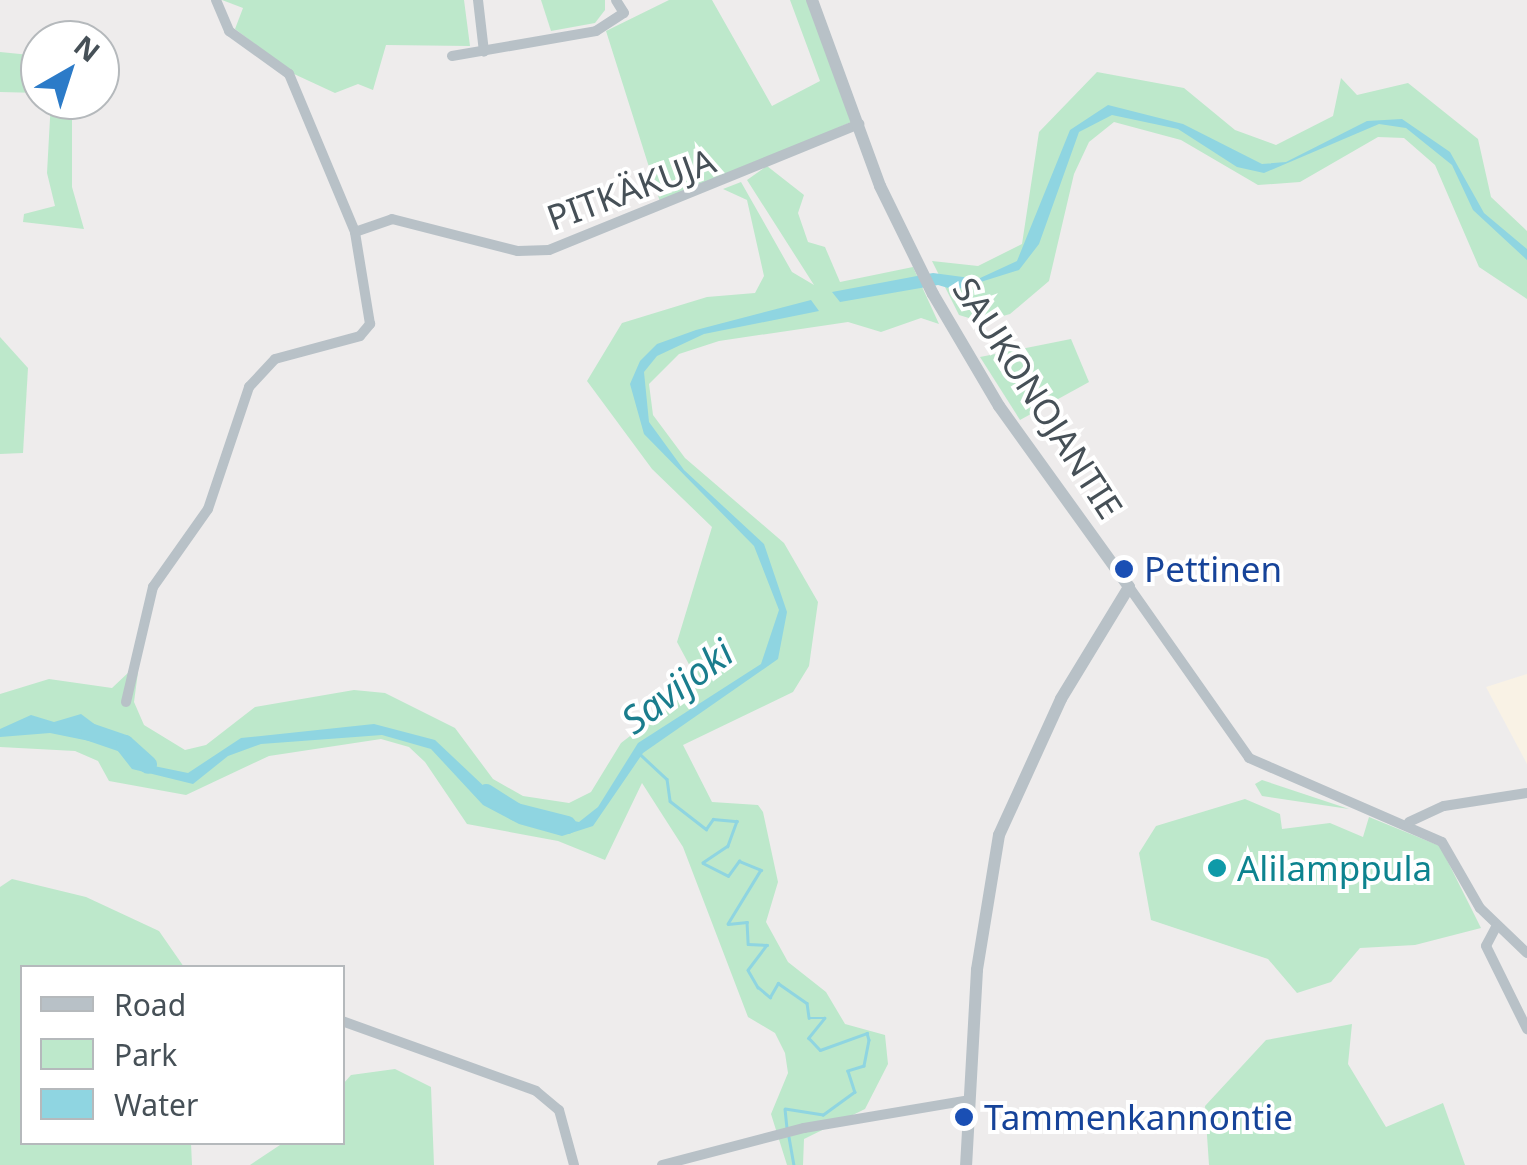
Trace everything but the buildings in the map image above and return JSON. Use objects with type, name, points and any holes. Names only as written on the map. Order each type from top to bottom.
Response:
[{"type":"street","points":[[126,702],[154,587],[208,509],[249,386],[275,359],[360,336],[370,324],[356,232],[289,74],[229,31],[216,0]]},
{"type":"street","points":[[478,0],[484,52]]},
{"type":"street","points":[[452,56],[596,31],[624,13],[616,0]]},
{"type":"street","name":"SAUKONOJANTIE","points":[[812,0],[859,124],[933,294],[999,406],[1130,587]]},
{"type":"street","name":"PITKÄKUJA","points":[[356,232],[392,219],[518,252],[550,250],[859,124]]},
{"type":"street","points":[[966,1165],[977,970],[999,835],[1062,699],[1130,587],[1249,758],[1292,782],[1409,822],[1454,852],[1496,927],[1527,953]]},
{"type":"street","points":[[1409,822],[1444,806],[1527,793]]},
{"type":"street","points":[[1496,927],[1486,946],[1527,1029]]},
{"type":"street","points":[[345,1023],[536,1091],[559,1110],[574,1165]]},
{"type":"street","points":[[662,1165],[794,1130],[969,1100]]},
{"type":"shaded area","points":[[1527,674],[1527,764],[1486,687]]},
{"type":"green space","points":[[222,0],[464,0],[470,46],[386,45],[373,90],[358,84],[335,93],[294,74],[235,29],[243,8]]},
{"type":"green space","points":[[541,0],[605,0],[605,10],[595,23],[551,31]]},
{"type":"green space","points":[[669,0],[712,0],[772,106],[820,81],[790,0],[807,0],[851,122],[661,205],[606,31]]},
{"type":"green space","points":[[0,52],[20,54],[20,92],[0,92]]},
{"type":"green space","points":[[1097,72],[1184,88],[1235,130],[1276,145],[1333,116],[1341,78],[1357,95],[1408,83],[1478,139],[1491,197],[1527,231],[1527,299],[1479,267],[1435,165],[1404,138],[1378,137],[1300,182],[1258,185],[1181,140],[1114,122],[1089,142],[1074,174],[1049,281],[1010,314],[982,322],[959,315],[932,261],[978,266],[1022,244],[1039,132]]},
{"type":"green space","points":[[50,120],[72,120],[72,187],[84,229],[23,222],[24,214],[55,206],[47,173]]},
{"type":"green space","points":[[767,166],[804,195],[798,213],[808,242],[825,247],[840,282],[913,267],[939,324],[921,318],[881,332],[848,322],[719,341],[679,354],[649,384],[653,415],[685,458],[784,543],[818,602],[809,666],[793,692],[683,745],[712,802],[758,805],[763,812],[778,882],[766,922],[788,962],[826,992],[845,1024],[885,1035],[888,1064],[865,1109],[804,1139],[803,1165],[787,1165],[771,1114],[788,1073],[785,1053],[775,1033],[748,1017],[683,847],[642,783],[605,860],[558,841],[467,824],[425,762],[409,747],[381,739],[269,756],[186,795],[109,781],[98,761],[75,751],[0,747],[0,694],[49,679],[112,688],[130,671],[138,672],[134,702],[144,725],[185,750],[206,745],[255,707],[354,690],[385,693],[455,728],[493,779],[523,796],[569,803],[591,792],[621,743],[699,683],[677,642],[712,527],[652,469],[587,381],[622,323],[707,297],[755,293],[764,276],[747,200],[723,189],[741,182],[792,272],[814,285],[747,180]]},
{"type":"green space","points":[[0,337],[28,368],[23,453],[0,454]]},
{"type":"green space","points":[[1071,339],[1089,382],[1020,420],[980,357]]},
{"type":"green space","points":[[1262,780],[1349,809],[1262,796],[1255,784]]},
{"type":"green space","points":[[1245,799],[1280,814],[1282,829],[1330,823],[1363,837],[1369,817],[1440,846],[1481,928],[1415,945],[1360,948],[1331,982],[1297,993],[1268,959],[1151,920],[1139,853],[1156,826]]},
{"type":"green space","points":[[12,879],[86,897],[159,931],[183,965],[20,965],[20,1145],[191,1145],[192,1165],[0,1165],[0,887]]},
{"type":"green space","points":[[1352,1024],[1348,1064],[1386,1127],[1443,1103],[1465,1165],[1209,1165],[1205,1106],[1266,1040]]},
{"type":"green space","points":[[395,1069],[431,1087],[434,1165],[250,1165],[280,1145],[345,1145],[345,1082],[351,1075]]},
{"type":"water","points":[[1108,105],[1183,124],[1262,164],[1286,162],[1367,121],[1402,119],[1450,152],[1484,213],[1527,249],[1527,260],[1473,210],[1452,165],[1406,128],[1379,124],[1264,173],[1237,167],[1178,129],[1112,115],[1079,132],[1039,244],[1019,270],[955,290],[938,285],[840,302],[832,292],[933,273],[978,279],[1017,261],[1070,130]]},
{"type":"water","points":[[811,300],[819,311],[704,334],[657,356],[644,372],[649,422],[684,470],[764,544],[787,612],[778,659],[643,753],[593,826],[562,836],[519,824],[483,805],[431,749],[382,735],[261,744],[228,756],[193,784],[132,769],[114,746],[50,733],[0,737],[0,729],[31,715],[54,722],[81,714],[149,765],[188,773],[241,738],[374,724],[435,740],[506,807],[579,822],[598,807],[638,743],[761,664],[779,610],[754,546],[644,434],[630,384],[640,361],[657,344],[696,330]]},
{"type":"waterway","name":"Savijoki","points":[[90,732],[125,744],[148,765]]},
{"type":"waterway","points":[[641,755],[667,779],[670,801],[706,829],[713,819],[737,821],[728,846],[703,863],[728,876],[739,861],[761,870],[728,924],[747,922],[748,944],[767,945],[748,970],[758,987],[770,997],[778,983],[807,1003],[809,1018],[825,1018],[809,1038],[820,1050],[867,1033],[864,1066],[848,1071],[855,1092],[823,1115],[785,1109],[787,1129]]},
{"type":"waterway","name":"Savijoki","points":[[486,793],[516,812],[567,825]]},
{"type":"waterway","points":[[789,1137],[794,1165]]},
{"type":"place","name":"Pettinen","points":[[1124,569]]},
{"type":"place","name":"Alilamppula","points":[[1217,868]]},
{"type":"place","name":"Tammenkannontie","points":[[964,1117]]}]
